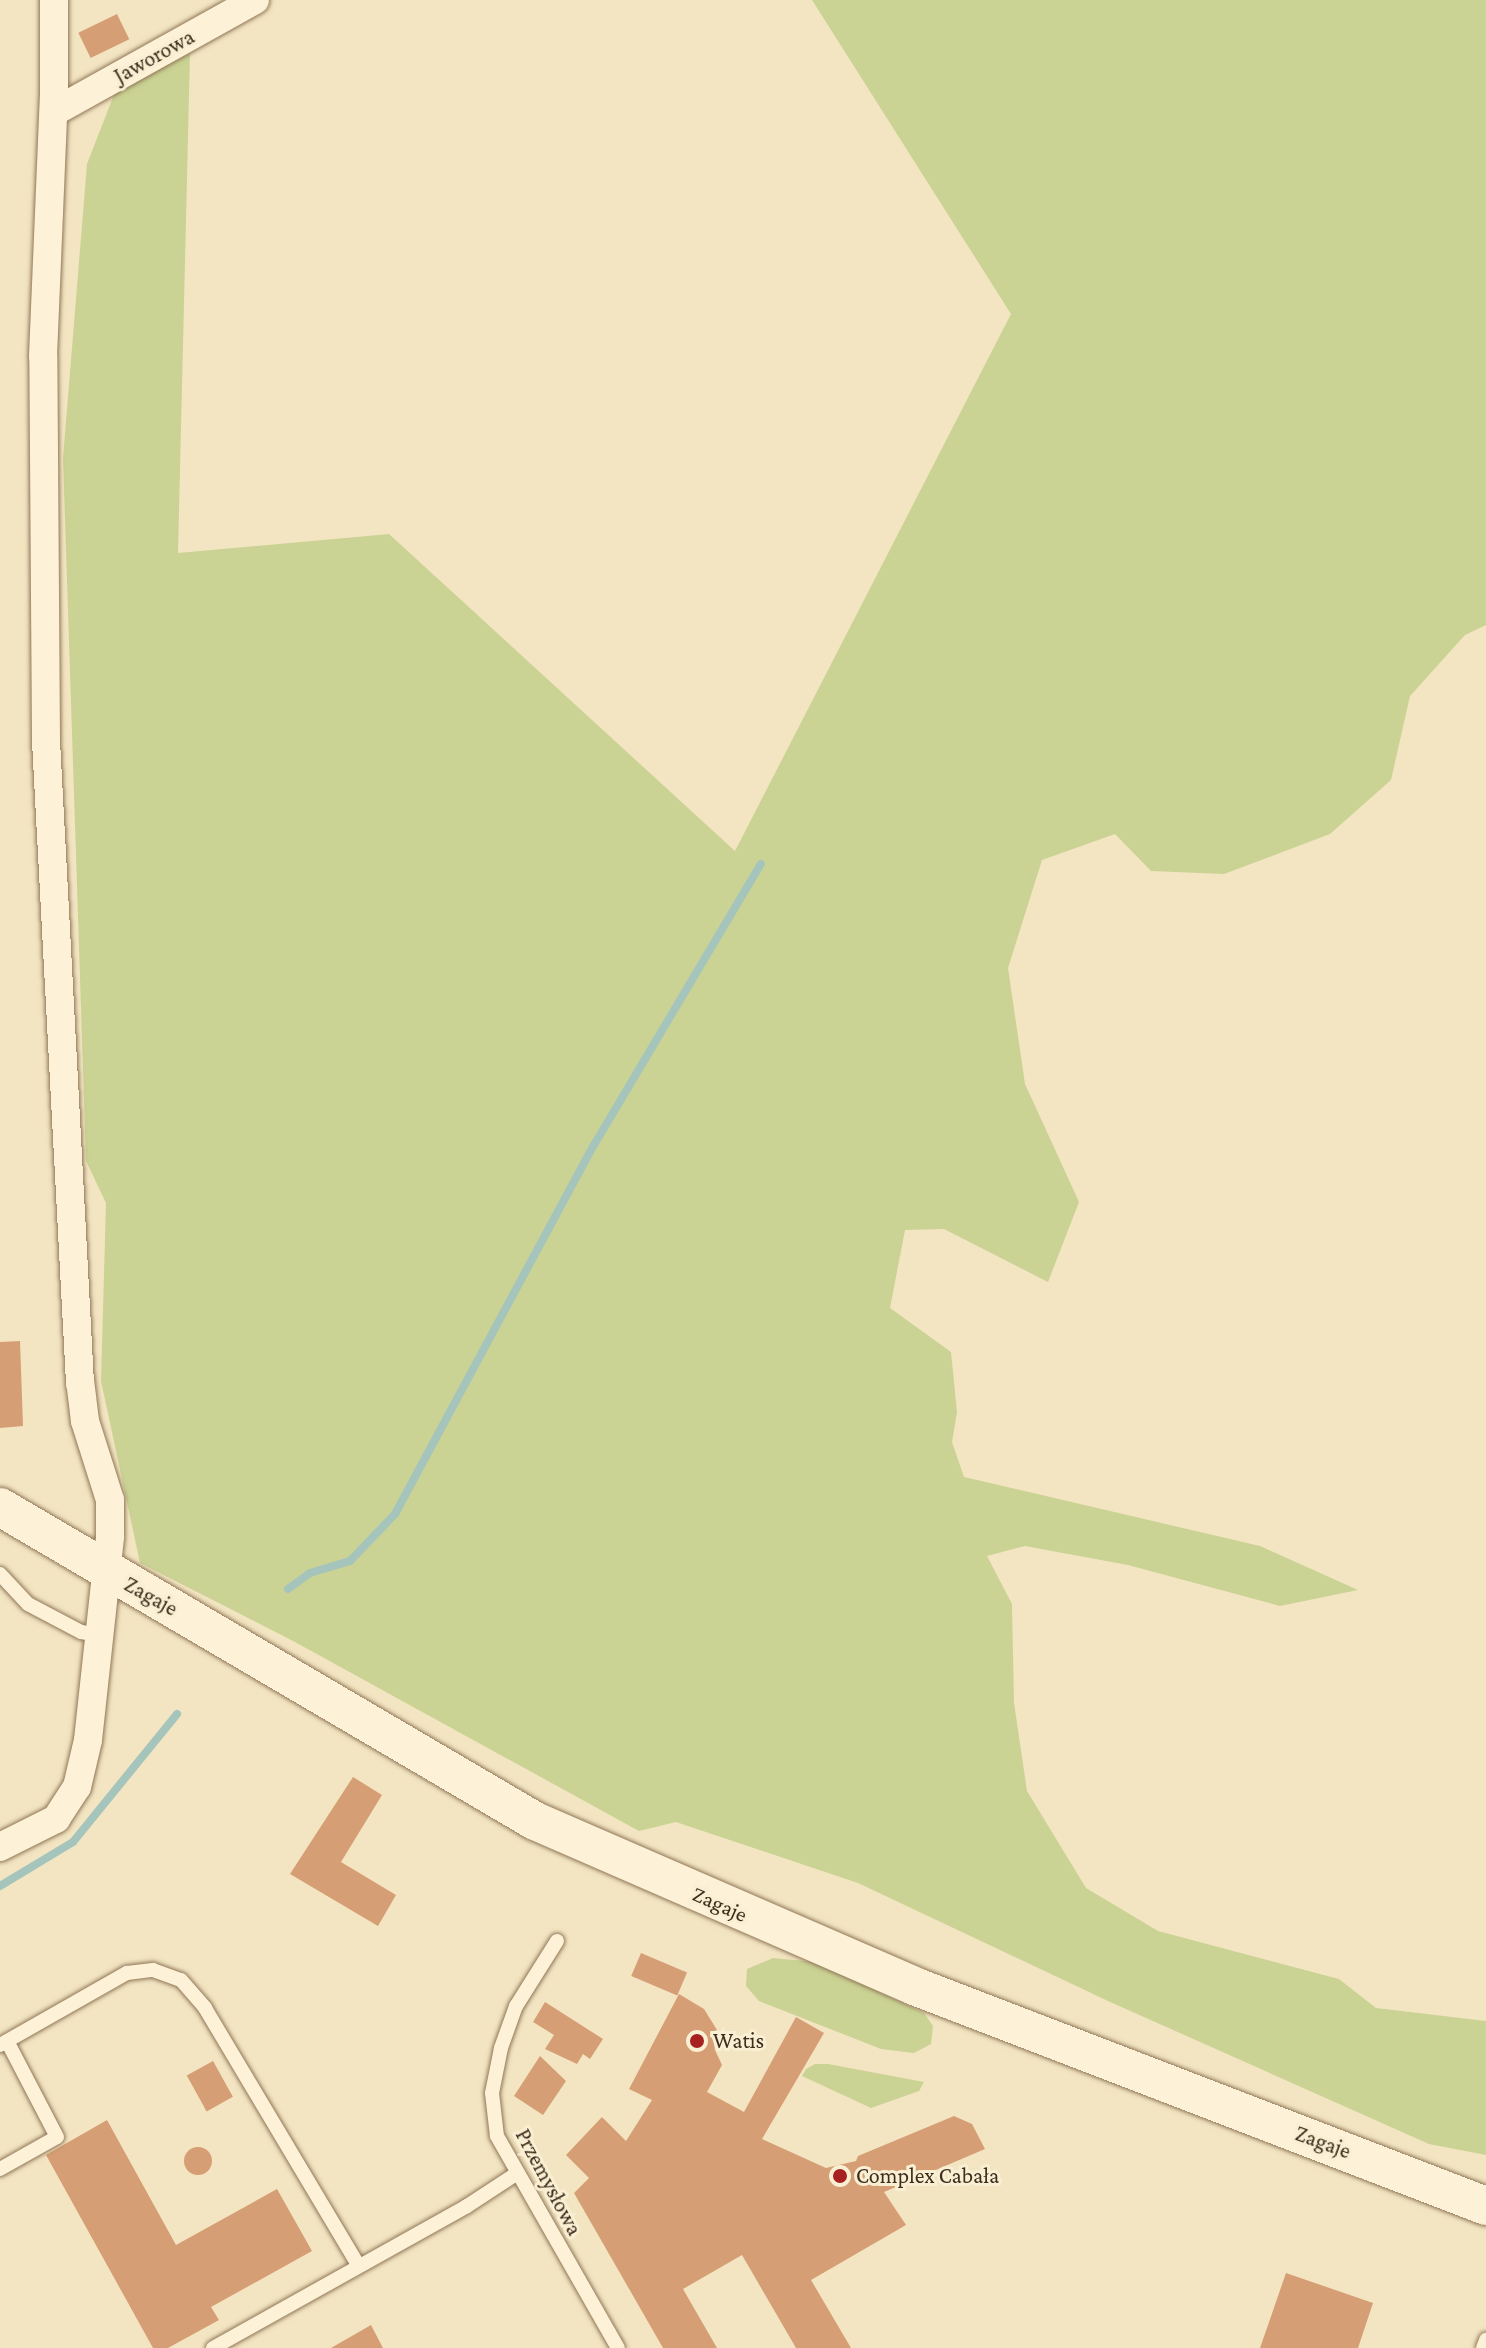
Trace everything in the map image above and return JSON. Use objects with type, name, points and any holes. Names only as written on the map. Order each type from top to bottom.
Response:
[{"type":"main road","name":"Zagaje","points":[[0,1507],[535,1821],[914,1986],[1486,2206]]},
{"type":"street","points":[[0,1847],[56,1819],[77,1787],[88,1740],[108,1571],[110,1500],[85,1421],[80,1383],[46,740],[43,356],[54,112],[54,0]]},
{"type":"street","name":"Jaworowa","points":[[54,112],[255,0]]},
{"type":"lane","points":[[0,1574],[28,1604],[81,1632],[100,1635]]},
{"type":"lane","name":"Przemysłowa","points":[[557,1941],[516,2006],[501,2048],[492,2093],[497,2136],[618,2348]]},
{"type":"lane","points":[[0,2169],[57,2137],[4,2043],[127,1973],[153,1970],[181,1980],[205,2008],[358,2265]]},
{"type":"lane","points":[[213,2348],[467,2206],[516,2174]]},
{"type":"lane","points":[[1483,2348],[1486,2340]]},
{"type":"green space","points":[[812,0],[1486,0],[1486,625],[1465,635],[1410,696],[1391,780],[1330,834],[1224,874],[1151,871],[1115,834],[1042,860],[1008,968],[1025,1084],[1079,1202],[1048,1282],[944,1229],[905,1230],[890,1308],[951,1352],[957,1412],[952,1442],[964,1477],[1260,1546],[1358,1590],[1280,1606],[1128,1565],[1025,1546],[987,1556],[1012,1604],[1014,1703],[1027,1791],[1086,1888],[1158,1931],[1339,1979],[1376,2008],[1486,2021],[1486,2155],[1429,2144],[1108,2001],[858,1883],[676,1822],[639,1831],[295,1642],[140,1563],[101,1381],[106,1203],[86,1161],[63,458],[87,164],[115,92],[190,53],[178,553],[389,534],[735,851],[1011,314]]},
{"type":"green space","points":[[773,1958],[814,1962],[924,2013],[933,2026],[931,2044],[914,2053],[881,2049],[759,2001],[746,1986],[747,1969]]},
{"type":"green space","points":[[815,2064],[924,2082],[919,2091],[871,2108],[802,2076],[806,2069]]},
{"type":"building","points":[[117,14],[129,39],[91,58],[78,33]]},
{"type":"building","points":[[20,1341],[23,1426],[0,1428],[0,1342]]},
{"type":"building","points":[[353,1777],[382,1795],[341,1862],[396,1895],[378,1926],[290,1874]]},
{"type":"building","points":[[641,1953],[687,1973],[677,1996],[631,1976]]},
{"type":"building","points":[[679,1994],[704,2009],[717,2030],[712,2032],[722,2065],[707,2092],[744,2112],[796,2017],[824,2033],[762,2139],[826,2168],[856,2161],[858,2156],[954,2116],[972,2124],[985,2149],[884,2192],[906,2225],[811,2280],[851,2348],[796,2348],[742,2255],[683,2289],[717,2348],[663,2348],[574,2193],[589,2178],[566,2155],[602,2117],[626,2141],[652,2100],[629,2089]]},
{"type":"building","points":[[545,2002],[603,2039],[590,2059],[583,2054],[577,2064],[545,2049],[554,2035],[533,2022]]},
{"type":"building","points":[[540,2056],[566,2081],[543,2115],[514,2096]]},
{"type":"building","points":[[213,2061],[233,2097],[207,2111],[187,2076]]},
{"type":"building","points":[[107,2120],[176,2245],[277,2189],[312,2251],[211,2307],[219,2320],[168,2348],[153,2348],[46,2155]]},
{"type":"building","points":[[198,2147],[208,2151],[212,2161],[208,2171],[198,2175],[188,2171],[184,2161],[188,2151]]},
{"type":"building","points":[[1286,2273],[1373,2303],[1358,2348],[1260,2348]]},
{"type":"building","points":[[371,2325],[383,2348],[331,2348]]},
{"type":"waterway","points":[[288,1589],[310,1573],[350,1561],[395,1514],[594,1145],[761,864]]},
{"type":"waterway","points":[[0,1886],[73,1842],[177,1714]]},
{"type":"place","name":"Watis","points":[[697,2041]]},
{"type":"place","name":"Complex Cabała","points":[[840,2176]]}]
